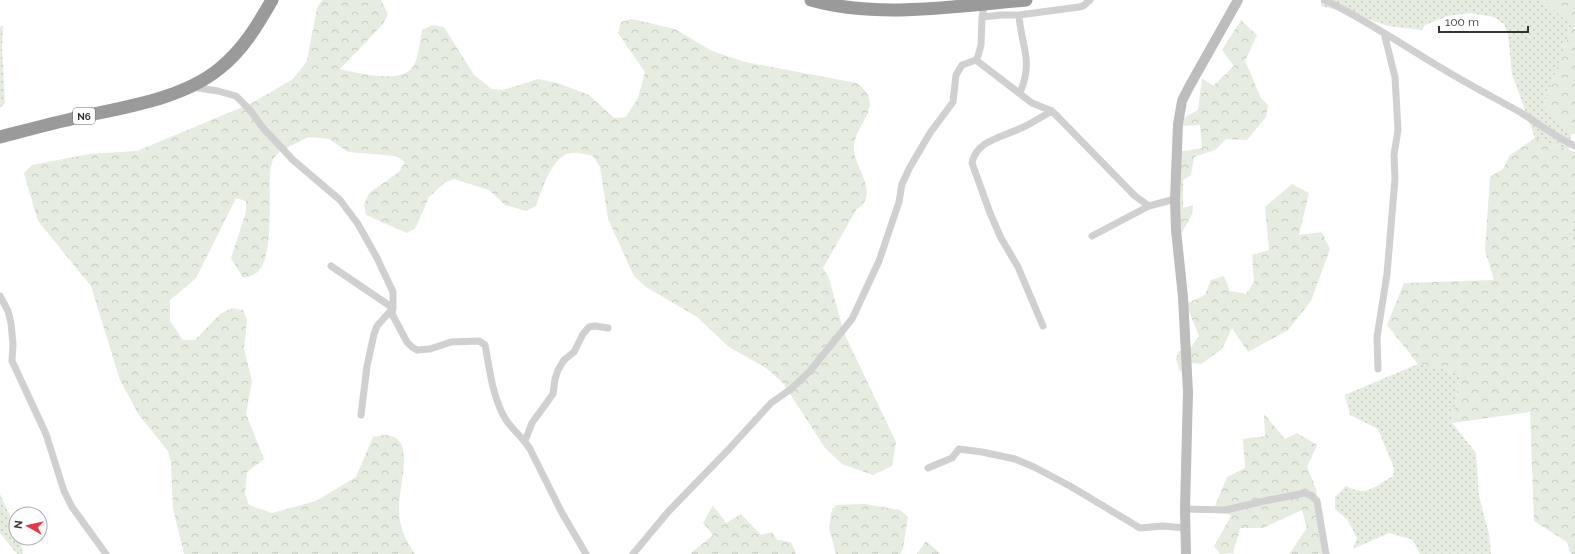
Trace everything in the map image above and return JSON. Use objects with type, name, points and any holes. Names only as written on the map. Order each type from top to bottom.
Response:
[{"type":"highway","name":"N6","points":[[0,136],[144,102],[190,87],[206,79],[234,56],[255,30],[272,0]]},
{"type":"highway","points":[[811,0],[847,7],[884,10],[968,2],[985,3],[1026,0]]},
{"type":"street","points":[[982,17],[1019,15],[1083,6],[1090,0]]},
{"type":"street","points":[[1186,554],[1185,509],[1188,392],[1182,278],[1176,230],[1175,199],[1178,124],[1182,101],[1196,73],[1238,0]]},
{"type":"street","points":[[1325,0],[1361,19],[1461,80],[1519,111],[1575,146]]},
{"type":"street","points":[[632,554],[668,512],[771,403],[791,389],[810,371],[852,319],[879,261],[899,202],[902,184],[910,167],[930,133],[954,102],[956,76],[962,65],[976,60],[982,45],[982,17],[985,3]]},
{"type":"street","points":[[1019,15],[1027,63],[1024,83],[1020,93]]},
{"type":"street","points":[[1378,369],[1377,338],[1387,274],[1394,179],[1394,155],[1398,130],[1395,77],[1384,33]]},
{"type":"street","points":[[976,60],[1032,103],[1052,111],[1135,196],[1149,206]]},
{"type":"street","points":[[190,87],[218,91],[236,96],[293,160],[340,200],[358,224],[377,258],[393,292],[392,314],[407,342],[412,347],[417,350],[430,349],[451,342],[483,342],[485,344],[491,381],[495,395],[506,420],[525,441],[562,513],[586,554]]},
{"type":"street","points":[[1042,326],[1018,268],[1001,238],[990,213],[972,163],[973,158],[985,144],[999,136],[1018,130],[1052,111]]},
{"type":"street","points":[[1092,236],[1149,206],[1175,199]]},
{"type":"street","points":[[332,266],[393,308]]},
{"type":"street","points":[[0,296],[8,311],[11,323],[13,344],[12,361],[44,429],[64,491],[72,507],[106,554]]},
{"type":"street","points":[[361,415],[366,372],[374,334],[377,326],[393,308]]},
{"type":"street","points":[[525,441],[532,423],[553,394],[558,370],[564,360],[574,352],[583,334],[589,327],[595,326],[608,328]]},
{"type":"street","points":[[928,468],[952,458],[960,449],[1015,459],[1034,466],[1140,528],[1163,526],[1185,528]]},
{"type":"street","points":[[1185,509],[1226,510],[1264,500],[1305,493],[1312,496],[1317,501],[1326,554]]},
{"type":"green space","points":[[322,0],[381,0],[388,14],[383,24],[340,69],[381,76],[402,74],[410,70],[415,63],[422,30],[433,25],[444,27],[474,75],[492,89],[503,90],[538,79],[558,83],[589,95],[614,118],[626,117],[638,98],[645,72],[618,33],[621,22],[632,19],[675,29],[712,51],[745,62],[857,83],[866,92],[870,100],[869,108],[855,142],[854,151],[865,182],[867,195],[865,201],[856,210],[823,268],[829,278],[844,333],[896,442],[892,466],[873,475],[842,464],[825,448],[783,383],[766,368],[729,347],[697,317],[646,287],[634,276],[608,219],[600,167],[593,156],[579,153],[564,155],[553,166],[536,206],[526,211],[505,205],[489,190],[454,179],[444,183],[429,197],[416,227],[407,233],[366,215],[364,204],[369,193],[399,172],[405,162],[396,156],[348,152],[329,139],[309,137],[280,151],[273,159],[270,170],[269,235],[265,259],[261,268],[253,275],[243,278],[231,258],[246,212],[246,201],[236,198],[196,278],[170,300],[170,321],[183,340],[195,340],[220,314],[232,308],[243,310],[247,320],[244,349],[252,381],[246,414],[264,459],[247,472],[245,494],[249,505],[272,513],[316,501],[356,477],[373,437],[388,435],[398,439],[402,447],[404,459],[399,516],[403,533],[415,554],[184,554],[173,509],[171,462],[168,451],[139,415],[120,380],[91,286],[38,221],[24,173],[32,165],[89,154],[137,151],[252,103],[293,79],[307,61],[317,8]]},
{"type":"green space","points":[[1321,0],[1543,0],[1572,26],[1544,104],[1571,134],[1569,150],[1535,138],[1512,74],[1508,34],[1504,24],[1494,17],[1470,13],[1448,16],[1425,25],[1422,30],[1388,26],[1347,12],[1321,6]]},
{"type":"green space","points":[[1543,0],[1575,0],[1575,134],[1571,134],[1544,104],[1572,26]]},
{"type":"green space","points":[[1241,20],[1257,35],[1245,61],[1261,98],[1268,105],[1266,117],[1247,140],[1226,139],[1215,150],[1194,157],[1191,175],[1183,180],[1183,208],[1193,205],[1192,214],[1182,233],[1175,235],[1177,152],[1202,148],[1200,125],[1182,126],[1185,117],[1198,110],[1202,78],[1213,86],[1234,66],[1222,50]]},
{"type":"green space","points":[[3,26],[2,47],[5,103],[0,108],[0,27]]},
{"type":"green space","points":[[1535,138],[1575,152],[1575,216],[1569,236],[1575,249],[1575,554],[1571,554],[1567,542],[1534,521],[1530,412],[1452,423],[1460,373],[1418,364],[1387,325],[1404,283],[1494,280],[1485,250],[1490,177],[1504,168],[1509,156]]},
{"type":"green space","points":[[1292,184],[1309,193],[1299,235],[1322,232],[1330,249],[1311,301],[1288,330],[1248,352],[1232,328],[1222,349],[1201,364],[1191,363],[1180,372],[1176,359],[1179,351],[1189,350],[1199,336],[1186,304],[1205,295],[1211,280],[1224,276],[1230,291],[1246,294],[1254,282],[1252,255],[1269,250],[1265,207]]},
{"type":"green space","points":[[1575,216],[1575,249],[1569,236]]},
{"type":"green space","points":[[1418,364],[1460,373],[1452,423],[1476,453],[1479,496],[1489,534],[1491,554],[1420,554],[1413,540],[1389,533],[1353,549],[1357,538],[1347,519],[1335,509],[1335,497],[1346,486],[1359,491],[1365,491],[1393,476],[1394,468],[1378,429],[1350,415],[1345,395]]},
{"type":"green space","points":[[1264,414],[1285,439],[1297,433],[1317,445],[1307,467],[1316,489],[1323,554],[1289,554],[1307,528],[1302,510],[1263,528],[1240,528],[1233,553],[1220,554],[1214,546],[1231,516],[1215,506],[1227,477],[1245,468],[1243,439],[1265,436]]},
{"type":"green space","points":[[0,494],[8,512],[8,543],[0,533]]},
{"type":"green space","points":[[865,504],[900,510],[908,517],[903,549],[900,554],[836,554],[829,528],[832,509],[837,505]]},
{"type":"green space","points":[[713,505],[726,523],[741,514],[761,535],[772,532],[777,540],[791,542],[796,554],[690,554],[713,535],[703,523]]},
{"type":"green space","points":[[926,541],[941,554],[917,554]]},
{"type":"green space","points":[[11,546],[22,546],[23,554],[17,554]]}]
